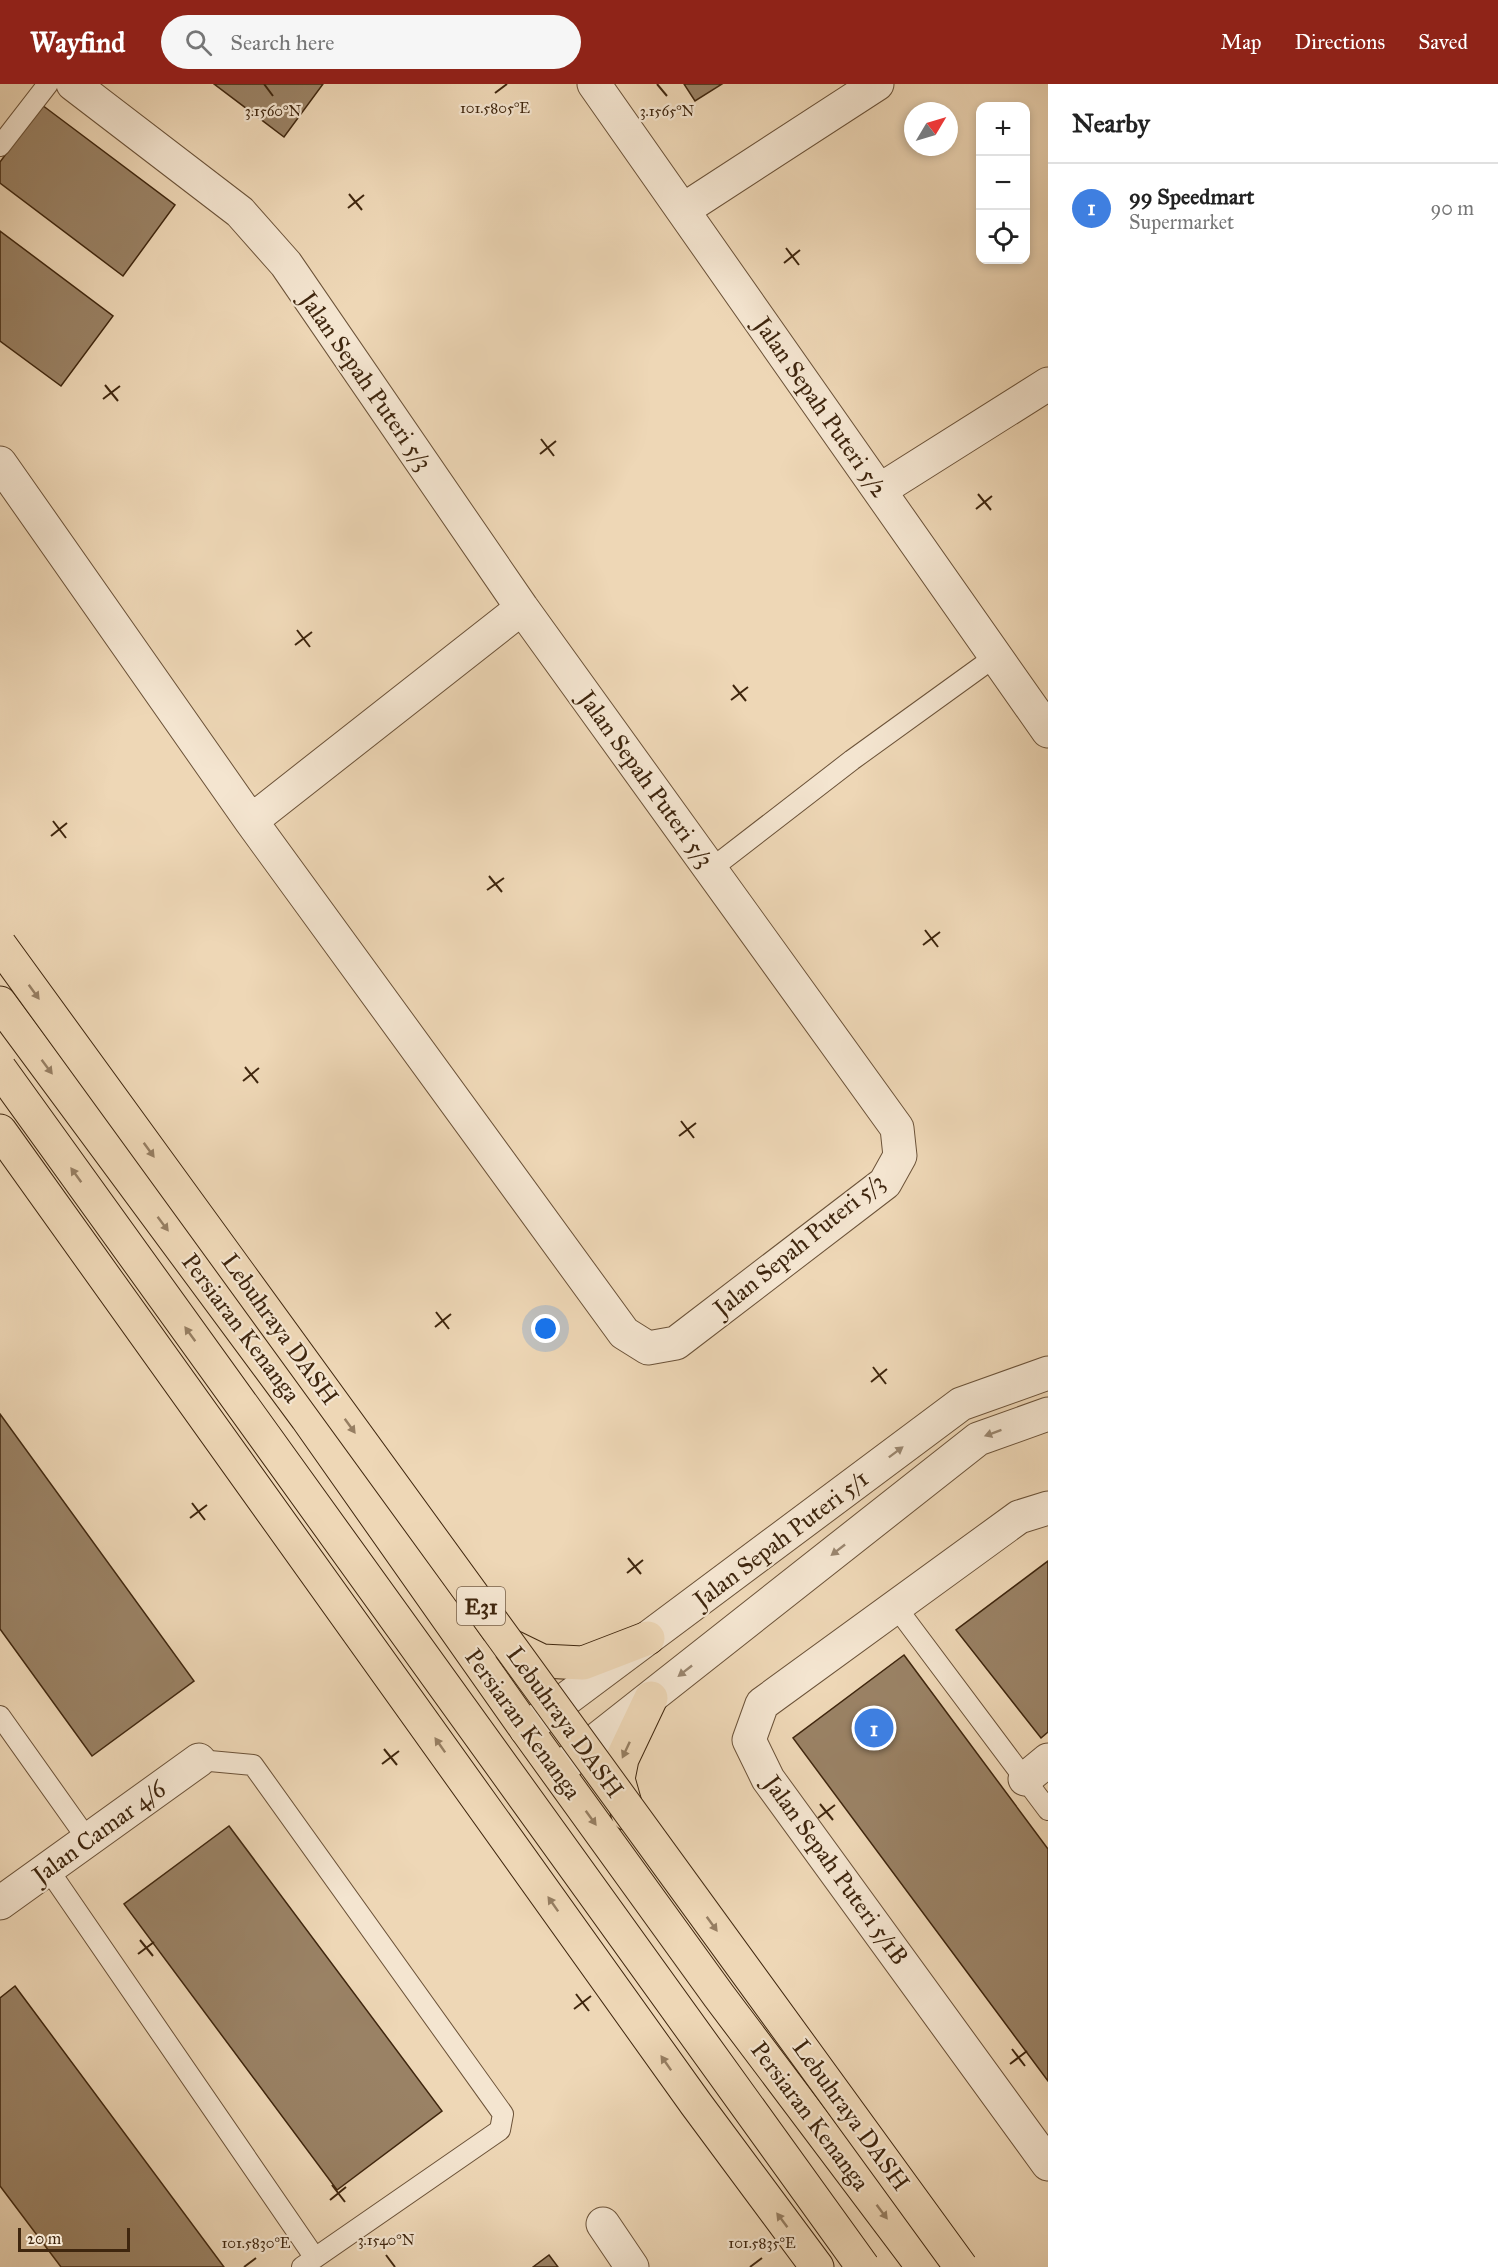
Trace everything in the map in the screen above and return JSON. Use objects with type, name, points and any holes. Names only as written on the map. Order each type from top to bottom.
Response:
[{"type":"main road","name":"Lebuhraya DASH","points":[[0,945],[961,2267]]},
{"type":"main road","name":"Persiaran Kenanga","points":[[0,1003],[307,1418],[526,1729],[719,1996],[923,2267]]},
{"type":"main road","points":[[0,1069],[863,2267]]},
{"type":"main road","points":[[0,1131],[688,2094],[817,2267]]},
{"type":"main road","points":[[63,1217],[259,1452],[360,1591],[456,1717],[488,1749],[523,1774],[557,1771]]},
{"type":"main road","points":[[307,1418],[432,1567],[499,1640],[542,1661],[583,1663],[648,1638]]},
{"type":"main road","points":[[651,1698],[622,1759],[618,1779],[628,1815],[719,1996]]},
{"type":"main road","points":[[526,1729],[523,1774],[536,1831],[804,2208],[835,2267]]},
{"type":"street","name":"Jalan Sepah Puteri 5/3","points":[[0,462],[251,820],[624,1333],[648,1348],[676,1343],[885,1183],[900,1156],[897,1128],[522,608],[286,264],[240,212],[74,84]]},
{"type":"street","name":"Jalan Sepah Puteri 5/2","points":[[594,84],[1048,731]]},
{"type":"street","points":[[683,210],[877,84]]},
{"type":"street","points":[[880,490],[932,455],[1048,384]]},
{"type":"street","points":[[251,820],[522,608]]},
{"type":"street","name":"Jalan Sepah Puteri 5/1","points":[[526,1729],[961,1404],[1048,1373]]},
{"type":"street","points":[[557,1771],[978,1439],[1048,1414]]},
{"type":"street","name":"Jalan Sepah Puteri 5/1B","points":[[1048,1508],[1019,1517],[762,1704],[749,1740],[768,1779],[1048,2164]]},
{"type":"street","name":"Jalan Camar 4/6","points":[[0,1903],[199,1760]]},
{"type":"street","points":[[603,2224],[632,2267]]},
{"type":"lane","points":[[0,146],[48,84]]},
{"type":"lane","points":[[711,869],[852,760],[996,656]]},
{"type":"lane","points":[[896,1607],[1036,1769],[1048,1810]]},
{"type":"lane","points":[[0,1716],[88,1840]]},
{"type":"lane","points":[[48,1869],[308,2263],[500,2130],[503,2114],[253,1765],[199,1760]]},
{"type":"building","points":[[214,84],[323,84],[284,137]]},
{"type":"building","points":[[684,84],[722,84],[695,101]]},
{"type":"building","points":[[42,105],[175,205],[123,276],[0,183],[0,162]]},
{"type":"building","points":[[0,231],[113,316],[61,386],[0,341]]},
{"type":"building","points":[[0,1414],[194,1681],[92,1756],[0,1629]]},
{"type":"building","points":[[1048,1561],[1048,1732],[1041,1738],[956,1630]]},
{"type":"building","points":[[904,1655],[1048,1849],[1048,2081],[793,1738]]},
{"type":"building","points":[[229,1826],[442,2111],[337,2190],[124,1904]]},
{"type":"building","points":[[15,1986],[224,2267],[61,2267],[0,2186],[0,1998]]},
{"type":"building","points":[[549,2255],[558,2267],[533,2267]]},
{"type":"place","name":"99 Speedmart","points":[[874,1728]]}]
